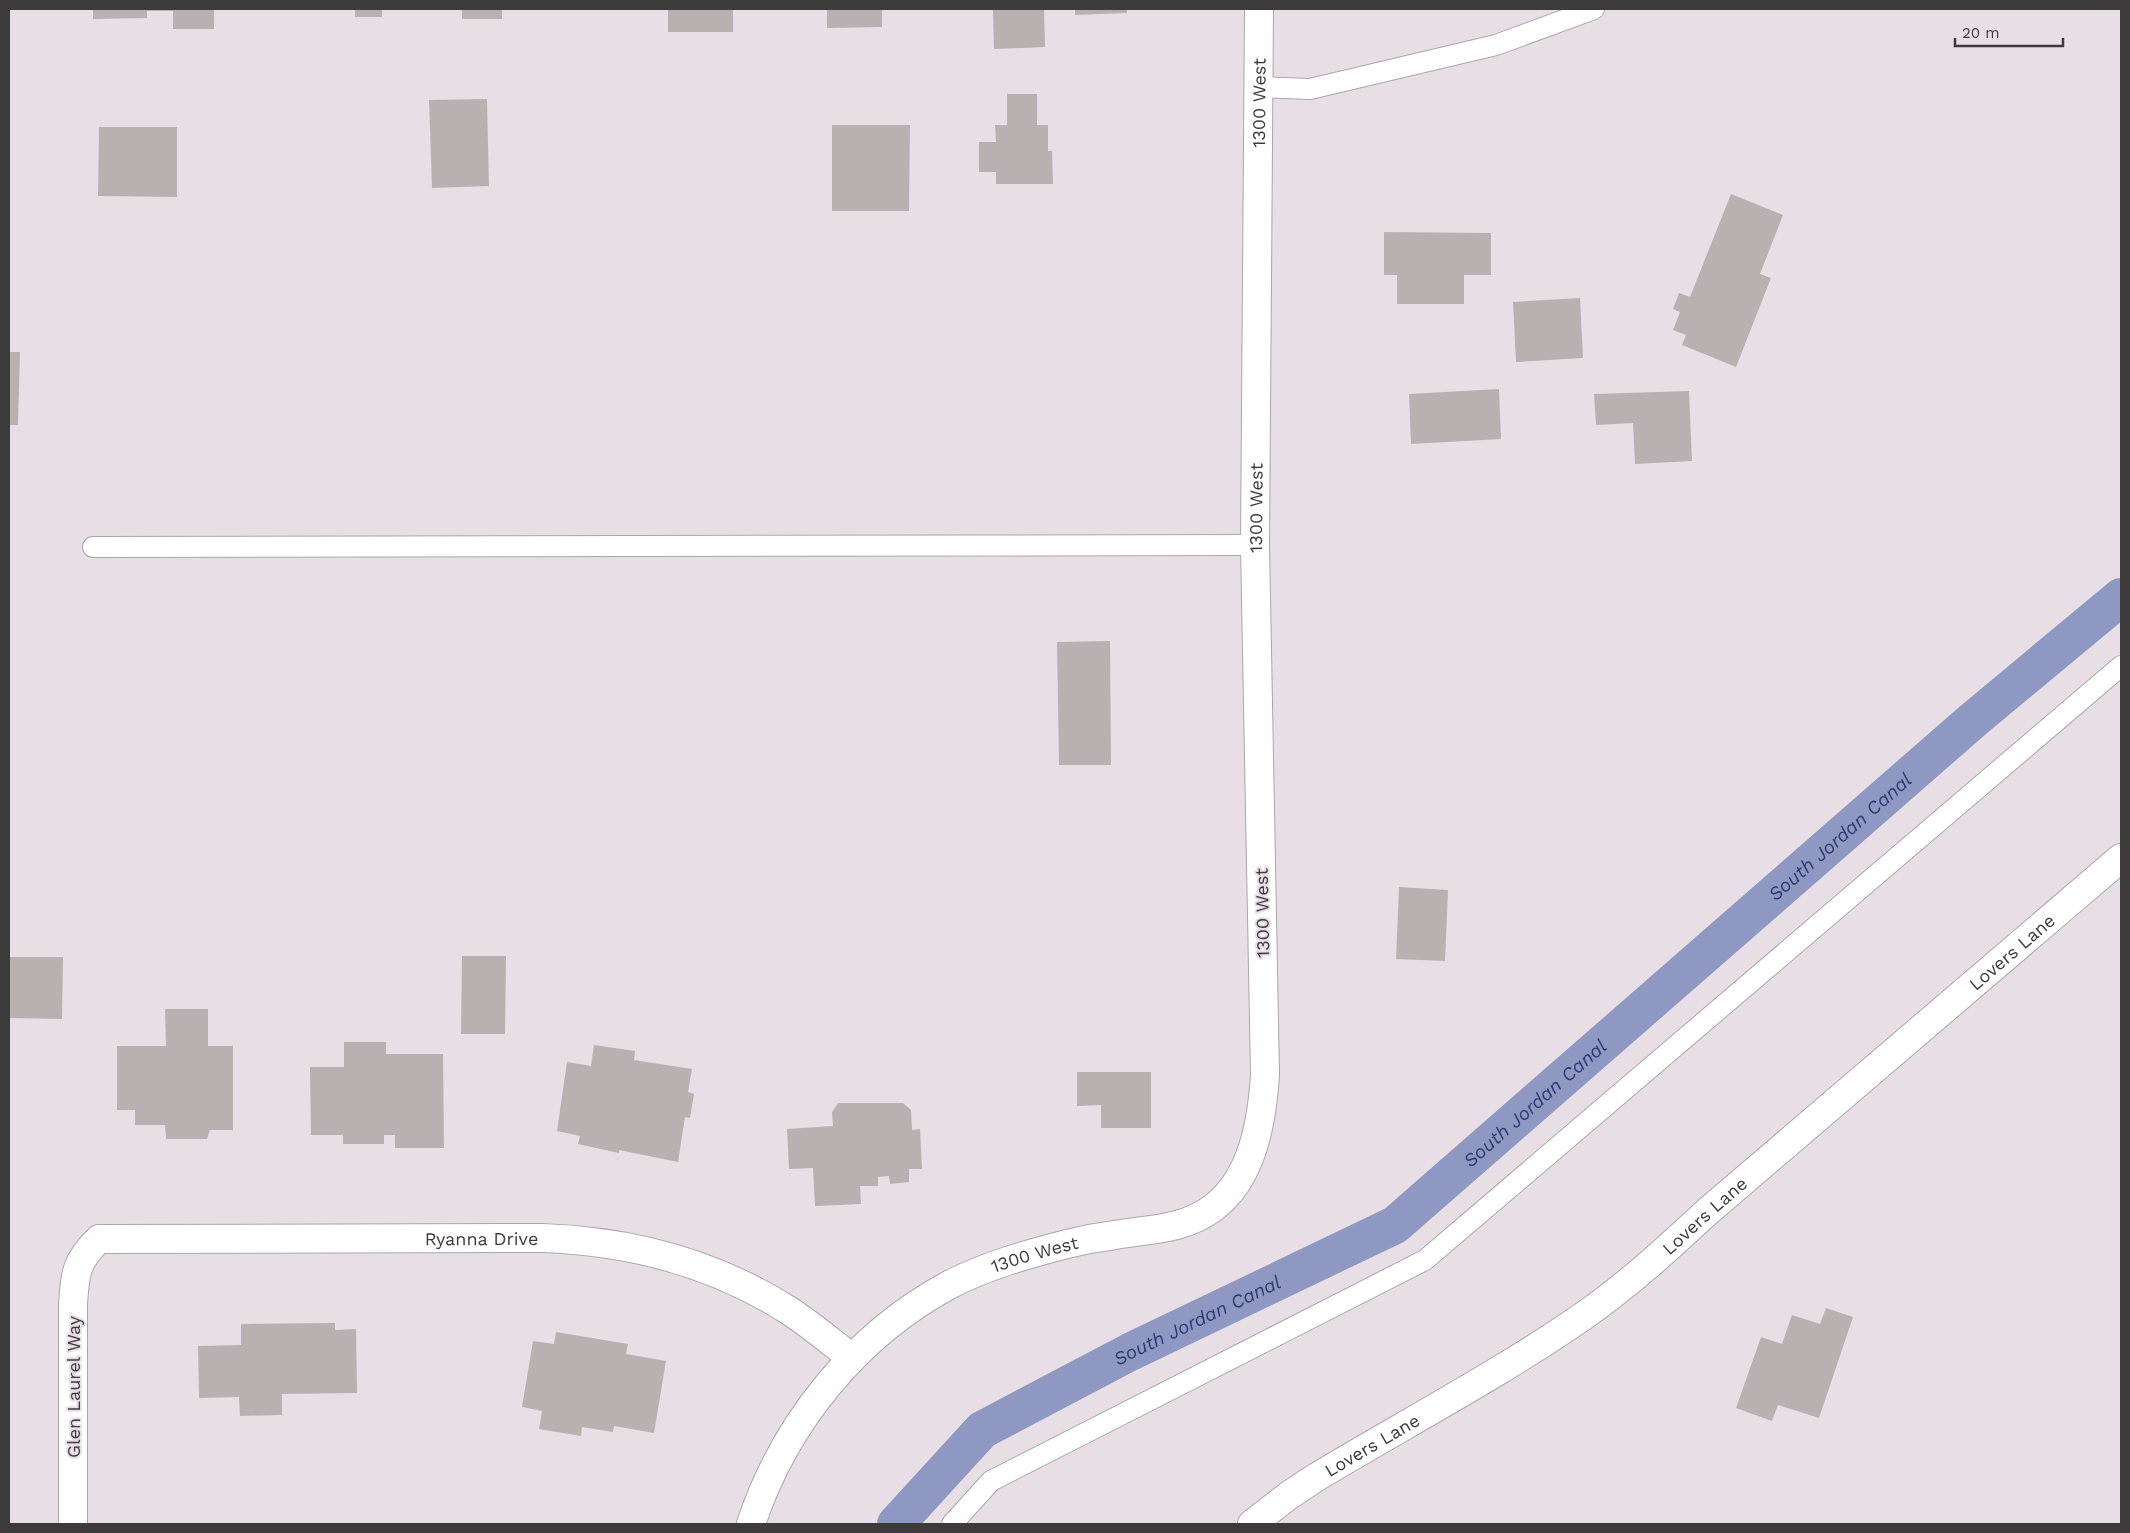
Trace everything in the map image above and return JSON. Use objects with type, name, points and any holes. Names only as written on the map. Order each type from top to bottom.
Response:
[{"type":"street","name":"1300 West","points":[[751,1524],[773,1470],[797,1427],[826,1387],[852,1358],[880,1333],[914,1307],[950,1285],[988,1268],[1068,1244],[1115,1235],[1164,1229],[1198,1217],[1214,1207],[1237,1182],[1258,1129],[1263,1106],[1265,1075],[1255,545],[1259,9]]},
{"type":"street","name":"Lovers Lane","points":[[1252,1524],[1315,1478],[1542,1343],[1622,1287],[2121,858]]},
{"type":"street","name":"Ryanna Drive","points":[[86,1252],[99,1239],[576,1239],[646,1250],[717,1274],[752,1290],[795,1315],[852,1358]]},
{"type":"street","name":"Glen Laurel Way","points":[[73,1524],[72,1304],[75,1274],[86,1252]]},
{"type":"lane","points":[[1259,87],[1310,89],[1496,45],[1594,9]]},
{"type":"lane","points":[[93,547],[1255,545]]},
{"type":"lane","points":[[952,1524],[991,1482],[1425,1260],[2121,666]]},
{"type":"building","points":[[93,9],[214,9],[214,29],[173,29],[173,11],[147,11],[147,18],[93,19]]},
{"type":"building","points":[[355,9],[382,9],[382,17],[355,17]]},
{"type":"building","points":[[462,9],[502,9],[502,19],[462,19]]},
{"type":"building","points":[[668,9],[733,9],[733,32],[668,32]]},
{"type":"building","points":[[827,9],[882,9],[882,27],[827,28]]},
{"type":"building","points":[[1044,9],[1045,47],[994,49],[993,10]]},
{"type":"building","points":[[1075,9],[1127,9],[1127,13],[1075,15]]},
{"type":"building","points":[[1007,94],[1037,94],[1037,125],[1048,125],[1048,151],[1052,151],[1053,184],[996,184],[996,172],[979,172],[979,142],[996,142],[995,125],[1007,125]]},
{"type":"building","points":[[487,99],[489,186],[432,188],[429,100]]},
{"type":"building","points":[[832,125],[910,125],[909,211],[832,211]]},
{"type":"building","points":[[99,127],[177,127],[177,197],[98,196]]},
{"type":"building","points":[[1731,194],[1783,215],[1760,274],[1771,278],[1736,367],[1682,345],[1686,335],[1673,330],[1680,312],[1673,309],[1679,293],[1690,297]]},
{"type":"building","points":[[1384,232],[1491,233],[1491,275],[1464,275],[1464,304],[1397,304],[1397,275],[1384,275]]},
{"type":"building","points":[[1580,298],[1583,358],[1516,362],[1513,302]]},
{"type":"building","points":[[9,352],[20,352],[18,425],[9,425]]},
{"type":"building","points":[[1499,389],[1501,439],[1411,444],[1409,394]]},
{"type":"building","points":[[1689,391],[1692,461],[1635,464],[1633,423],[1596,425],[1594,394]]},
{"type":"building","points":[[1110,641],[1111,765],[1059,765],[1057,642]]},
{"type":"building","points":[[1399,887],[1448,890],[1445,961],[1396,959]]},
{"type":"building","points":[[462,956],[506,956],[505,1034],[461,1034]]},
{"type":"building","points":[[9,957],[63,957],[62,1019],[9,1018]]},
{"type":"building","points":[[165,1009],[208,1009],[208,1046],[233,1046],[233,1130],[210,1130],[207,1139],[166,1139],[165,1125],[135,1125],[135,1110],[117,1110],[117,1046],[166,1046]]},
{"type":"building","points":[[344,1042],[386,1042],[386,1054],[443,1054],[444,1148],[395,1148],[395,1135],[384,1135],[384,1144],[343,1144],[343,1135],[311,1135],[310,1067],[344,1067]]},
{"type":"building","points":[[594,1045],[635,1051],[634,1060],[692,1069],[688,1092],[694,1094],[690,1118],[685,1117],[678,1162],[619,1150],[619,1153],[578,1144],[580,1136],[557,1131],[567,1062],[591,1066]]},
{"type":"building","points":[[1077,1072],[1151,1072],[1151,1128],[1101,1128],[1101,1105],[1077,1106]]},
{"type":"building","points":[[838,1103],[903,1103],[911,1110],[912,1130],[920,1129],[922,1169],[909,1169],[909,1182],[890,1184],[889,1176],[878,1177],[878,1186],[860,1186],[861,1204],[815,1206],[813,1168],[789,1169],[787,1129],[833,1126],[832,1112]]},
{"type":"building","points":[[1826,1308],[1853,1317],[1819,1418],[1778,1405],[1772,1421],[1736,1408],[1761,1337],[1782,1344],[1792,1315],[1820,1324]]},
{"type":"building","points":[[335,1323],[335,1330],[356,1329],[357,1393],[282,1394],[282,1415],[240,1416],[239,1397],[199,1398],[198,1346],[241,1345],[241,1324]]},
{"type":"building","points":[[556,1332],[628,1344],[626,1354],[666,1361],[654,1433],[614,1426],[613,1432],[582,1427],[581,1436],[539,1429],[542,1411],[522,1407],[533,1341],[554,1344]]},
{"type":"waterway","name":"South Jordan Canal","points":[[896,1524],[982,1430],[1130,1352],[1395,1225],[1972,721],[2121,597]]}]
